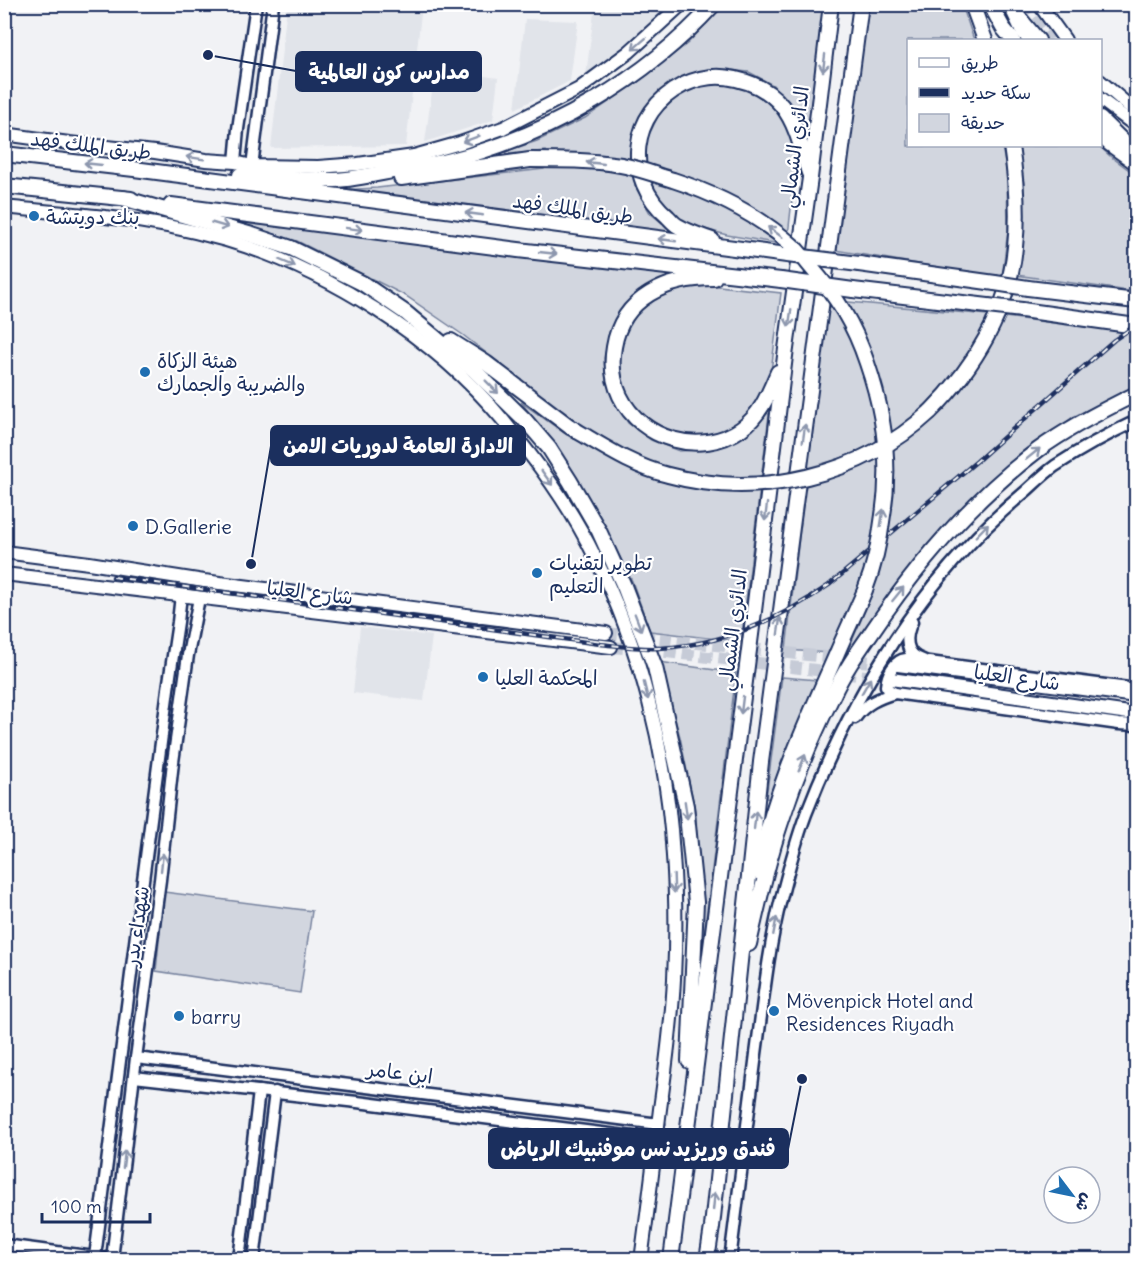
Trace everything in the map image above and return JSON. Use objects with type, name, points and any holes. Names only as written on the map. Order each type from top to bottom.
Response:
[{"type":"highway","points":[[336,180],[451,160],[516,139],[555,122],[589,104],[654,60],[696,25],[714,4]]},
{"type":"highway","name":"الدائري الشمالي","points":[[671,1260],[831,4]]},
{"type":"highway","points":[[707,1260],[761,762],[861,4]]},
{"type":"highway","points":[[972,4],[985,39]]},
{"type":"highway","points":[[990,4],[1003,28],[1012,39]]},
{"type":"highway","points":[[1012,8],[1023,32],[1029,39]]},
{"type":"highway","points":[[739,249],[677,226],[658,209],[645,188],[639,172],[640,137],[651,112],[660,101],[685,84],[713,76],[740,80],[761,88],[777,101],[791,120],[810,178]]},
{"type":"highway","points":[[1102,120],[1137,154]]},
{"type":"highway","points":[[1102,136],[1137,163]]},
{"type":"highway","points":[[123,198],[252,234],[291,248],[362,283],[486,363],[569,426],[610,451],[668,475],[722,484],[748,485],[792,481],[834,470],[890,443],[915,426],[930,412],[970,366],[999,312],[1007,288],[1015,248],[1017,213],[1011,147]]},
{"type":"highway","name":"طريق الملك فهد","points":[[4,154],[134,169],[1137,301]]},
{"type":"highway","points":[[134,169],[336,180],[404,178],[530,160],[621,165],[689,185],[722,199],[753,217],[794,247],[842,307],[854,328],[872,377],[886,439],[883,515],[865,588],[782,783],[761,853],[735,1001]]},
{"type":"highway","points":[[4,186],[123,198],[518,250],[775,279],[1137,326]]},
{"type":"highway","points":[[775,279],[688,280],[670,284],[649,294],[633,307],[621,324],[615,339],[613,370],[620,396],[633,416],[643,425],[664,437],[692,444],[706,443],[730,435],[751,420],[766,399],[785,356]]},
{"type":"highway","points":[[406,313],[476,371],[525,420],[549,448],[599,531],[624,586],[655,667],[686,806],[696,903],[683,1169]]},
{"type":"highway","points":[[735,1001],[779,826],[803,760],[833,693],[853,659],[891,603],[941,541],[1002,480],[1039,449],[1106,409],[1137,394]]},
{"type":"main road","points":[[4,134],[252,166],[318,167],[414,156],[503,128],[579,89],[629,52],[682,4]]},
{"type":"main road","points":[[1040,4],[1064,39]]},
{"type":"main road","points":[[1012,8],[1038,39]]},
{"type":"main road","points":[[1102,82],[1137,112]]},
{"type":"main road","points":[[1102,100],[1137,126]]},
{"type":"main road","points":[[4,207],[107,217],[168,226],[227,241],[271,256],[315,275],[357,298],[396,322],[475,389],[501,418],[548,479],[584,535],[622,616],[641,673],[656,731],[673,855],[674,980],[659,1124],[641,1260]]},
{"type":"main road","name":"شارع العليا","points":[[4,552],[204,581],[606,633]]},
{"type":"main road","name":"شارع العليا","points":[[4,574],[611,647]]},
{"type":"main road","name":"شارع العليا","points":[[898,665],[1137,696]]},
{"type":"main road","name":"شارع العليا","points":[[891,679],[1137,714]]},
{"type":"street","points":[[235,162],[256,4]]},
{"type":"street","points":[[252,166],[273,4]]},
{"type":"street","points":[[238,129],[246,134],[256,130]]},
{"type":"street","points":[[730,1260],[765,984],[780,900],[809,806],[838,740],[869,681],[900,632],[961,553],[1006,507],[1054,467],[1101,438],[1137,421]]},
{"type":"street","name":"شهداء بدر","points":[[95,1257],[181,595]]},
{"type":"street","name":"شهداء بدر","points":[[113,1259],[173,762],[188,655],[199,598]]},
{"type":"street","points":[[923,600],[908,631],[907,640],[908,647],[918,659],[932,663]]},
{"type":"street","points":[[178,622],[186,618],[194,624]]},
{"type":"street","points":[[175,650],[188,655]]},
{"type":"street","points":[[1137,689],[906,659],[900,659],[886,680],[886,686],[895,693],[1137,725]]},
{"type":"street","points":[[838,740],[862,708],[878,698],[895,693]]},
{"type":"street","points":[[139,913],[145,924],[152,921],[155,914]]},
{"type":"street","points":[[136,944],[145,934],[151,946]]},
{"type":"street","name":"ابن عامر","points":[[136,1058],[659,1124]]},
{"type":"street","name":"ابن عامر","points":[[134,1077],[275,1092],[657,1140]]},
{"type":"street","points":[[383,1106],[390,1104],[393,1100],[392,1093],[386,1089]]},
{"type":"street","points":[[240,1260],[259,1091]]},
{"type":"street","points":[[254,1260],[275,1092]]},
{"type":"street","points":[[415,1110],[408,1106],[407,1099],[412,1093],[417,1093]]},
{"type":"street","points":[[4,1245],[113,1259]]},
{"type":"street","points":[[97,1245],[105,1253],[114,1248]]},
{"type":"shaded area","points":[[287,5],[422,5],[406,146],[271,148]]},
{"type":"shaded area","points":[[595,5],[666,5],[665,12],[586,75]]},
{"type":"shaded area","points":[[525,19],[578,21],[570,81],[515,109]]},
{"type":"shaded area","points":[[435,69],[498,78],[493,120],[425,142]]},
{"type":"shaded area","points":[[360,627],[432,636],[424,701],[353,693]]},
{"type":"green space","points":[[724,5],[824,5],[805,151],[792,110],[773,85],[749,72],[716,69],[687,76],[656,96],[638,128],[632,159],[635,186],[650,213],[677,235],[318,191],[377,188],[544,169],[546,151],[495,155],[537,141],[585,118],[634,85],[688,43]]},
{"type":"green space","points":[[866,5],[962,5],[974,39],[907,39],[907,147],[1002,147],[1007,175],[1008,230],[1002,278],[835,250]]},
{"type":"green space","points":[[726,83],[750,87],[777,109],[792,132],[796,163],[787,245],[727,235],[693,226],[669,212],[652,189],[645,164],[646,141],[659,114],[675,98],[697,86]]},
{"type":"green space","points":[[1018,147],[1100,147],[1136,175],[1136,292],[1016,275],[1022,242],[1024,183]]},
{"type":"green space","points":[[236,222],[671,275],[642,289],[611,328],[604,358],[606,382],[628,423],[651,440],[679,451],[711,449],[741,436],[761,420],[767,412],[769,415],[741,642],[650,631],[632,581],[608,533],[560,453],[521,402],[567,435],[577,423],[463,335],[406,296],[297,241]]},
{"type":"green space","points":[[701,284],[781,293],[771,371],[761,397],[741,421],[722,433],[692,438],[659,428],[638,412],[624,387],[620,366],[622,338],[637,313],[657,298],[679,288]]},
{"type":"green space","points":[[827,300],[988,315],[977,341],[966,357],[942,388],[913,416],[864,449],[843,458],[807,468]]},
{"type":"green space","points":[[1005,317],[1136,333],[1136,386],[1073,417],[989,483],[853,649],[847,653],[869,601],[856,595],[829,653],[786,650],[805,485],[863,466],[935,416],[964,384]]},
{"type":"green space","points":[[659,662],[736,673],[704,935],[701,934],[696,815],[680,737]]},
{"type":"green space","points":[[782,677],[817,680],[770,799],[766,798]]},
{"type":"green space","points":[[164,892],[312,911],[300,993],[156,971]]},
{"type":"tunnel","points":[[1023,4],[1050,39]]},
{"type":"tunnel","points":[[606,633],[898,665]]},
{"type":"tunnel","points":[[611,647],[891,679]]},
{"type":"railway","points":[[113,577],[600,644],[652,648],[705,642],[770,620],[829,585],[977,461],[1114,340],[1136,325]]},
{"type":"place","name":"مدارس كون العالمية","points":[[208,55]]},
{"type":"place","name":"بنك دويتشة","points":[[34,216]]},
{"type":"place","name":"هيئة الزكاة والضريبة والجمارك","points":[[145,372]]},
{"type":"place","name":"D.Gallerie","points":[[133,526]]},
{"type":"place","name":"الادارة العامة لدوريات الامن","points":[[251,564]]},
{"type":"place","name":"تطوير لتقنيات التعليم","points":[[537,573]]},
{"type":"place","name":"المحكمة العليا","points":[[483,677]]},
{"type":"place","name":"Mövenpick Hotel and Residences Riyadh","points":[[774,1011]]},
{"type":"place","name":"barry","points":[[179,1016]]},
{"type":"place","name":"فندق وريزيدنس موفنبيك الرياض","points":[[802,1079]]}]
